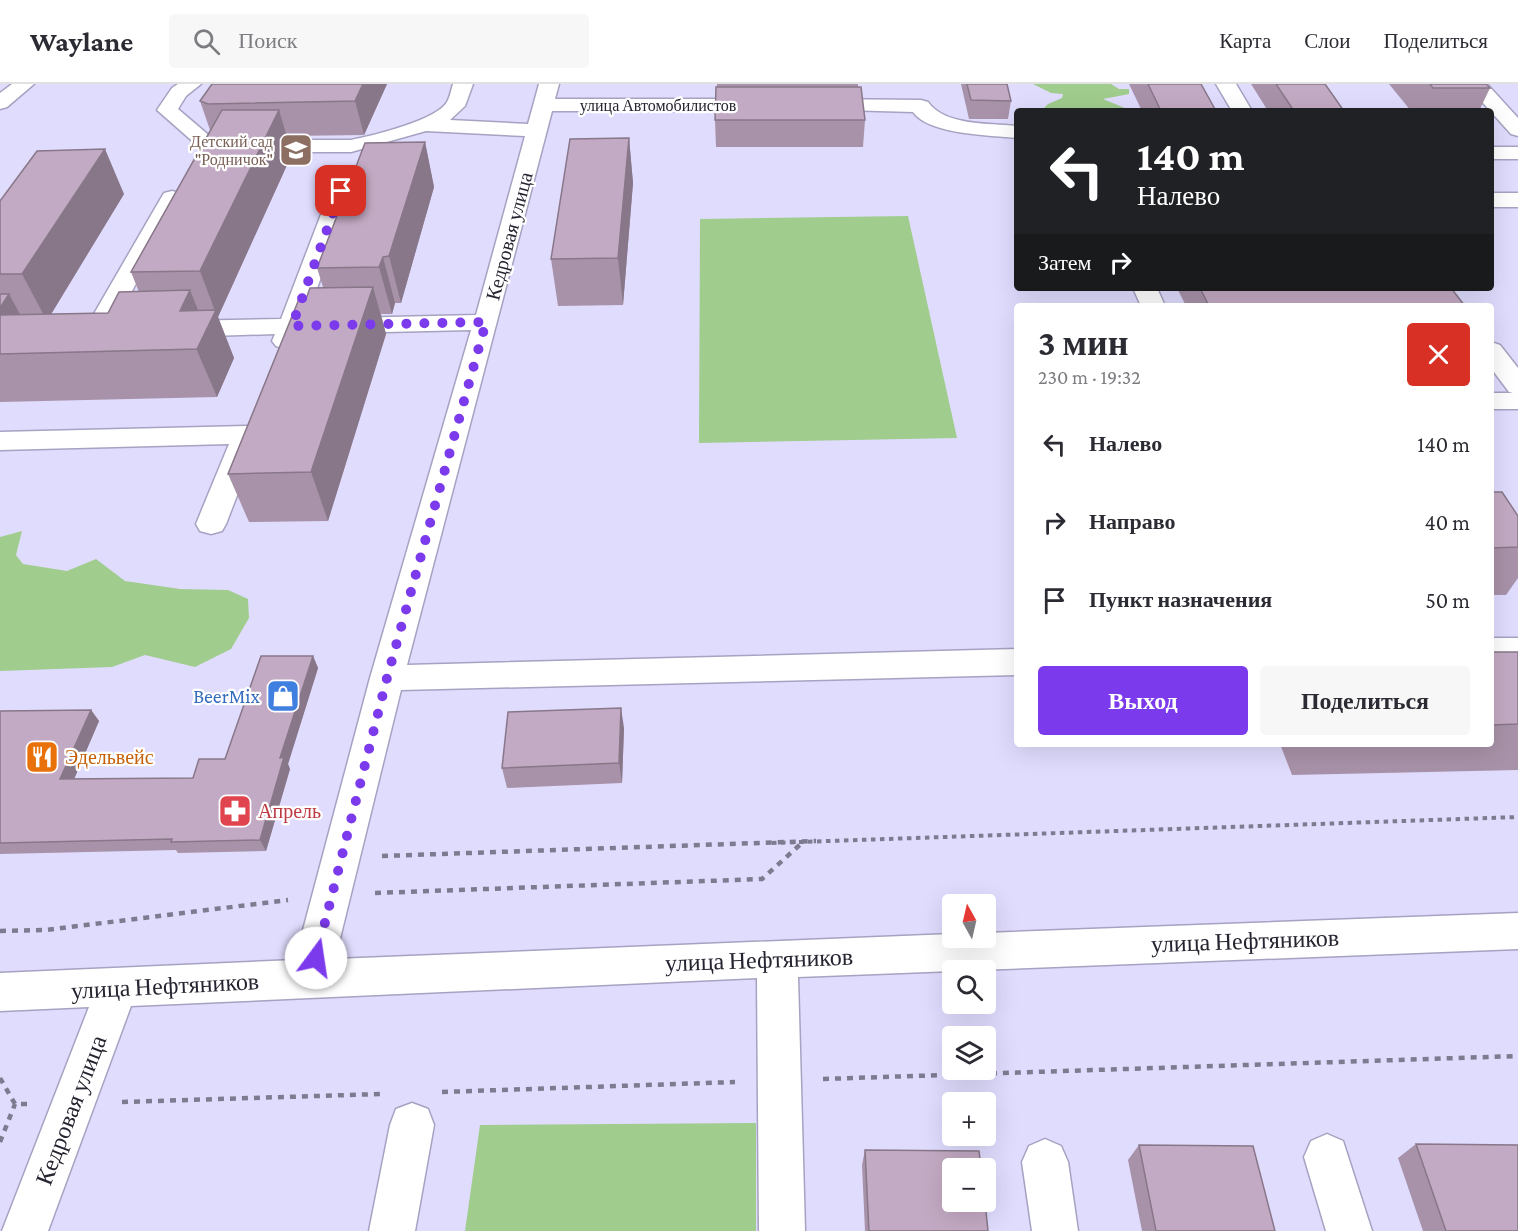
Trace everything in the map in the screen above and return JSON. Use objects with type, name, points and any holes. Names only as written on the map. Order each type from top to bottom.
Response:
[{"type":"street","points":[[191,84],[179,92],[167,110],[205,142],[218,146],[360,145],[440,118],[455,106],[463,84]]},
{"type":"street","points":[[669,105],[671,84]]},
{"type":"street","points":[[918,84],[923,112],[942,123],[1014,132]]},
{"type":"street","points":[[1226,84],[1240,108]]},
{"type":"street","points":[[1476,84],[1518,130]]},
{"type":"street","name":"улица Автомобилистов","points":[[423,125],[543,106],[921,106]]},
{"type":"street","name":"Кедровая улица","points":[[310,979],[387,678],[486,322],[543,106]]},
{"type":"street","points":[[1494,153],[1518,154]]},
{"type":"street","points":[[278,358],[292,326],[341,191]]},
{"type":"street","points":[[98,331],[172,198]]},
{"type":"street","points":[[1494,200],[1518,200]]},
{"type":"street","points":[[155,329],[486,322]]},
{"type":"street","points":[[1494,354],[1518,386]]},
{"type":"street","points":[[1494,401],[1518,401]]},
{"type":"street","points":[[0,441],[251,424],[211,524]]},
{"type":"street","points":[[1494,650],[1518,650]]},
{"type":"street","points":[[387,678],[1014,662]]},
{"type":"street","name":"улица Нефтяников","points":[[0,992],[1518,931]]},
{"type":"street","points":[[777,959],[782,1231]]},
{"type":"street","name":"Кедровая улица","points":[[26,1231],[117,989]]},
{"type":"street","points":[[392,1231],[412,1125]]},
{"type":"street","points":[[1327,1157],[1349,1231]]},
{"type":"street","points":[[1045,1162],[1055,1231]]},
{"type":"path","points":[[341,857],[1518,817]]},
{"type":"path","points":[[369,893],[762,879],[803,841]]},
{"type":"path","points":[[0,931],[46,930],[295,899]]},
{"type":"path","points":[[0,1142],[15,1104]]},
{"type":"green space","points":[[1033,84],[1111,84],[1119,89],[1129,89],[1129,94],[1103,99],[1125,108],[1044,108],[1062,98],[1063,94],[1051,93]]},
{"type":"green space","points":[[908,216],[957,438],[699,443],[700,219]]},
{"type":"green space","points":[[22,531],[16,555],[23,564],[67,571],[96,559],[125,581],[180,589],[228,590],[248,599],[249,618],[231,649],[195,667],[145,655],[112,667],[0,671],[0,537]]},
{"type":"green space","points":[[756,1123],[756,1231],[465,1231],[480,1125]]},
{"type":"building","points":[[212,84],[363,84],[355,101],[208,104],[200,101]]},
{"type":"building","points":[[967,84],[1007,84],[1011,101],[971,100]]},
{"type":"building","points":[[1148,84],[1201,84],[1214,108],[1160,108]]},
{"type":"building","points":[[1276,84],[1325,84],[1342,108],[1292,108]]},
{"type":"building","points":[[1430,84],[1486,84],[1490,88],[1433,88]]},
{"type":"building","points":[[716,87],[861,87],[865,120],[715,120]]},
{"type":"building","points":[[222,110],[279,110],[200,271],[131,272]]},
{"type":"building","points":[[629,138],[618,258],[551,259],[570,139]]},
{"type":"building","points":[[425,142],[389,256],[383,257],[379,267],[317,268],[365,143]]},
{"type":"building","points":[[105,149],[22,274],[0,274],[0,201],[37,151]]},
{"type":"building","points":[[373,287],[311,472],[228,474],[299,299],[306,299],[310,288]]},
{"type":"building","points":[[190,290],[180,311],[216,310],[197,349],[0,354],[0,315],[108,313],[119,292]]},
{"type":"building","points":[[1202,291],[1453,291],[1463,303],[1208,303]]},
{"type":"building","points":[[0,294],[9,294],[0,308]]},
{"type":"building","points":[[1494,492],[1502,492],[1518,516],[1518,547],[1494,548]]},
{"type":"building","points":[[1494,652],[1518,652],[1518,724],[1494,725]]},
{"type":"building","points":[[261,656],[313,656],[280,758],[284,757],[260,840],[171,842],[172,839],[0,843],[0,711],[91,710],[60,779],[193,778],[199,759],[225,759]]},
{"type":"building","points":[[621,708],[619,763],[502,768],[508,712]]},
{"type":"building","points":[[1416,1144],[1518,1145],[1518,1231],[1446,1231]]},
{"type":"building","points":[[1139,1145],[1253,1146],[1275,1231],[1156,1231]]},
{"type":"building","points":[[865,1150],[979,1151],[980,1158],[942,1158],[942,1212],[986,1212],[988,1231],[869,1231]]},
{"type":"place","name":"Детский сад \"Родничок\"","points":[[296,150]]},
{"type":"place","name":"BeerMix","points":[[283,696]]},
{"type":"place","name":"Эдельвейс","points":[[42,757]]},
{"type":"place","name":"Апрель","points":[[235,811]]},
{"type":"route","points":[[316,958],[387,678],[486,322],[292,326],[341,191]]}]
